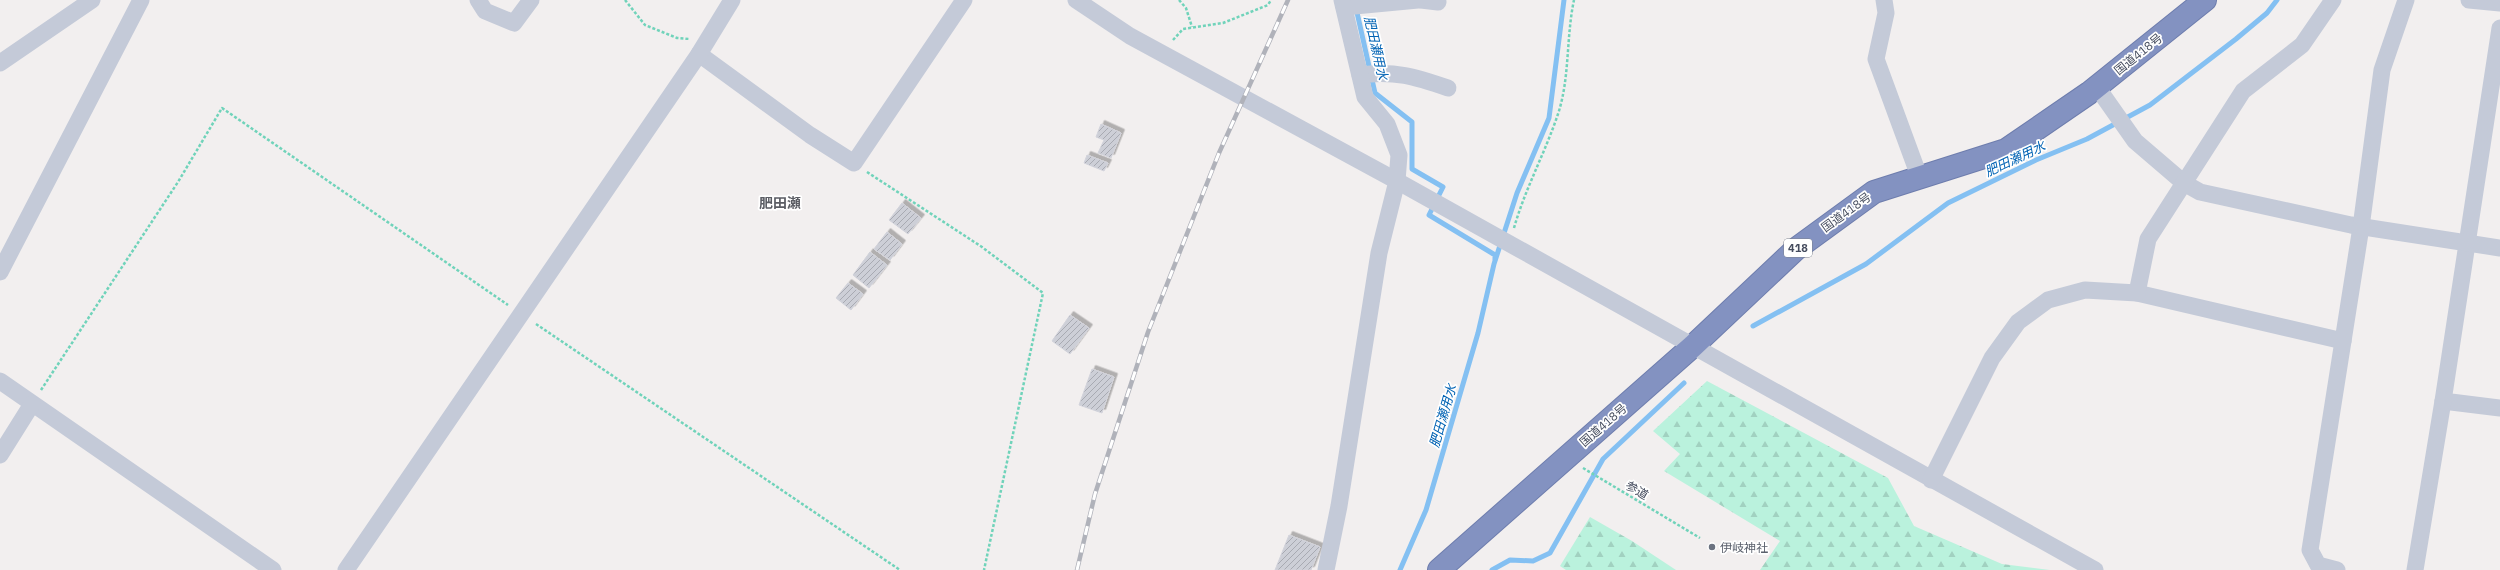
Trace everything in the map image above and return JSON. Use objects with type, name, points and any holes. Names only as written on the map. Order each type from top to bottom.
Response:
[{"type":"highway","name":"国道418号","points":[[1445,568],[1565,458],[1693,346],[1796,250],[1874,192],[1919,176],[2006,150],[2097,87],[2205,0]]},
{"type":"street","points":[[0,63],[92,0]]},
{"type":"street","points":[[0,272],[141,0]]},
{"type":"street","points":[[478,0],[485,11],[514,23],[532,0]]},
{"type":"street","points":[[346,570],[699,54],[732,0]]},
{"type":"street","points":[[699,54],[810,135],[854,163],[964,0]]},
{"type":"street","points":[[1076,0],[1124,32],[1510,244],[1931,480],[2095,570]]},
{"type":"street","points":[[1326,570],[1339,506],[1379,253],[1396,181],[1400,155],[1387,124],[1365,97],[1343,4],[1420,0],[1438,2]]},
{"type":"street","points":[[1884,0],[1886,13],[1876,59],[1919,176]]},
{"type":"street","points":[[2137,293],[2148,239],[2243,91],[2302,45],[2333,0]]},
{"type":"street","points":[[2337,570],[2318,565],[2310,550],[2361,227],[2382,70],[2406,0]]},
{"type":"street","points":[[2469,0],[2500,3]]},
{"type":"street","points":[[2415,570],[2468,243],[2493,126],[2500,28]]},
{"type":"street","points":[[1360,75],[1395,72],[1448,88]]},
{"type":"street","points":[[2097,87],[2135,141],[2184,183],[2200,192],[2361,227],[2500,248]]},
{"type":"street","points":[[1931,480],[1992,358],[2018,322],[2048,300],[2085,290],[2137,293],[2343,341]]},
{"type":"street","points":[[0,381],[273,570]]},
{"type":"street","points":[[2443,401],[2500,408]]},
{"type":"street","points":[[0,455],[32,404]]},
{"type":"path","points":[[625,0],[645,25],[677,38]]},
{"type":"path","points":[[1179,0],[1186,8],[1192,27]]},
{"type":"path","points":[[1166,55],[1176,35],[1183,29],[1223,23],[1268,5],[1271,0]]},
{"type":"path","points":[[1510,244],[1518,215],[1558,114],[1563,92],[1567,44],[1574,0]]},
{"type":"path","points":[[32,404],[178,182],[222,108],[522,314],[900,570]]},
{"type":"path","points":[[854,163],[982,247],[1043,293],[984,570]]},
{"type":"path","name":"参道","points":[[1565,458],[1700,538]]},
{"type":"green space","points":[[1707,381],[1888,478],[1914,526],[2002,564],[2050,570],[1760,570],[1780,541],[1664,471],[1680,454],[1653,431]]},
{"type":"green space","points":[[1590,517],[1632,541],[1676,570],[1566,570],[1560,566]]},
{"type":"building","points":[[1101,124],[1121,133],[1111,158],[1098,153],[1104,140],[1096,137]]},
{"type":"building","points":[[1087,155],[1108,163],[1104,171],[1084,163]]},
{"type":"building","points":[[902,203],[921,218],[908,234],[889,220]]},
{"type":"building","points":[[887,232],[902,244],[890,260],[874,249]]},
{"type":"building","points":[[870,252],[887,265],[869,288],[853,275]]},
{"type":"building","points":[[848,283],[863,294],[851,310],[836,298]]},
{"type":"building","points":[[1070,315],[1089,328],[1070,354],[1052,341]]},
{"type":"building","points":[[1092,369],[1114,377],[1102,413],[1079,405]]},
{"type":"building","points":[[1289,535],[1320,547],[1311,570],[1275,570]]},
{"type":"waterway","name":"肥田瀬用水","points":[[1400,570],[1426,510],[1478,333],[1494,264],[1517,193],[1549,118],[1564,0]]},
{"type":"waterway","name":"肥田瀬用水","points":[[1753,326],[1866,264],[1948,203],[2036,160],[2087,139],[2150,105],[2236,39],[2267,13],[2277,0]]},
{"type":"waterway","name":"肥田瀬用水","points":[[1356,8],[1375,93],[1412,122],[1412,169],[1443,187],[1429,215],[1495,255],[1495,259]]},
{"type":"waterway","name":"肥田瀬用水","points":[[1492,570],[1510,560],[1533,561],[1550,553],[1603,459],[1684,383]]},
{"type":"railway","points":[[1077,570],[1095,494],[1148,332],[1219,153],[1288,0]]},
{"type":"place","name":"伊岐神社","points":[[1712,547]]},
{"type":"district","name":"肥田瀬","points":[[780,203]]}]
